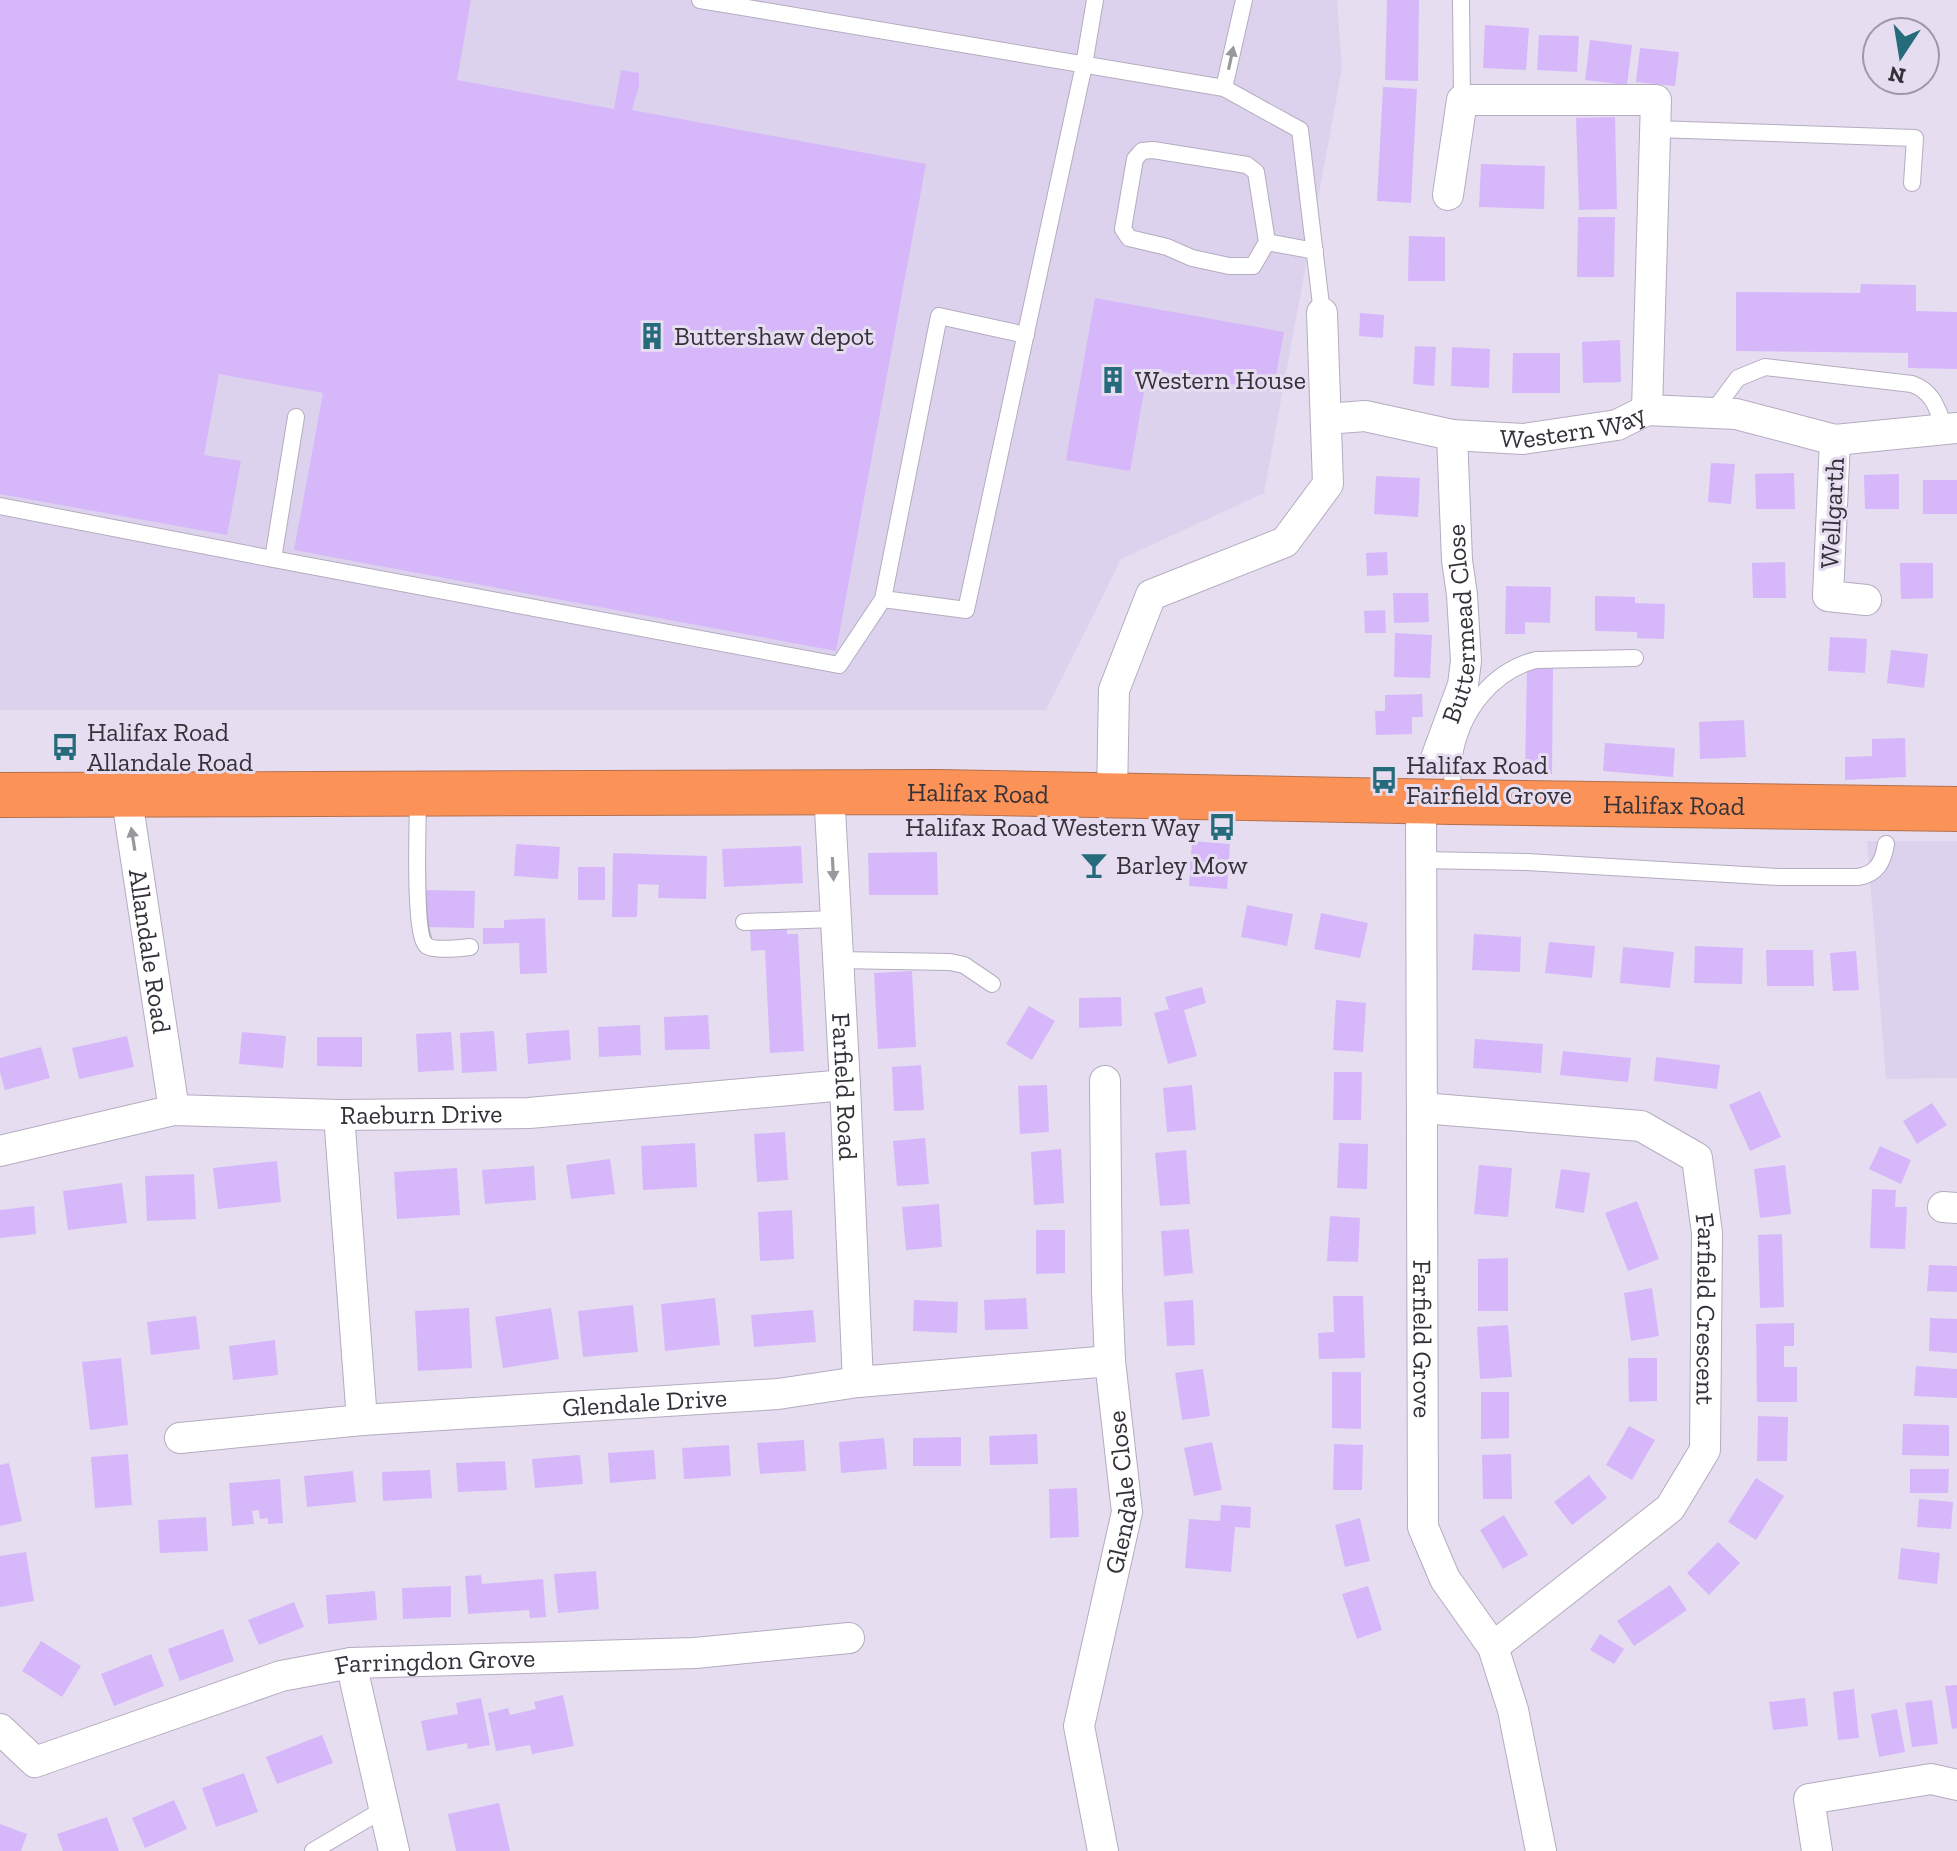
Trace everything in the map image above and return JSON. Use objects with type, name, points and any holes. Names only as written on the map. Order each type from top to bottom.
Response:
[{"type":"highway","name":"Halifax Road","points":[[0,795],[829,791],[1112,795],[1436,788],[1957,809]]},
{"type":"street","points":[[1448,195],[1462,100],[1656,100],[1647,410]]},
{"type":"street","points":[[1112,795],[1114,690],[1151,595],[1285,542],[1328,484],[1322,313]]},
{"type":"street","name":"Western Way","points":[[1326,419],[1365,416],[1452,435],[1523,439],[1617,425],[1647,410],[1736,414],[1835,440],[1951,428]]},
{"type":"street","name":"Buttermead Close","points":[[1436,788],[1463,685],[1466,661],[1457,560],[1452,435]]},
{"type":"street","name":"Wellgarth","points":[[1835,440],[1828,596],[1866,600]]},
{"type":"street","name":"Farfield Grove","points":[[1436,788],[1421,860],[1423,1527],[1445,1579],[1493,1647],[1513,1710],[1541,1851]]},
{"type":"street","name":"Farfield Road","points":[[829,791],[858,1382]]},
{"type":"street","name":"Allandale Road","points":[[126,793],[174,1110]]},
{"type":"street","name":"Glendale Close","points":[[1103,1851],[1079,1726],[1127,1512],[1110,1361],[1105,1081]]},
{"type":"street","name":"Raeburn Drive","points":[[0,1151],[174,1110],[339,1115],[529,1113],[845,1085]]},
{"type":"street","name":"Farfield Crescent","points":[[1422,1108],[1641,1126],[1697,1158],[1707,1233],[1705,1450],[1670,1508],[1493,1647]]},
{"type":"street","points":[[339,1115],[362,1420]]},
{"type":"street","name":"Glendale Drive","points":[[180,1438],[362,1420],[778,1394],[858,1382],[1110,1361]]},
{"type":"street","name":"Farringdon Grove","points":[[0,1729],[35,1762],[281,1676],[351,1663],[695,1653],[849,1638]]},
{"type":"street","points":[[351,1663],[394,1851]]},
{"type":"street","points":[[1817,1851],[1809,1799],[1931,1779],[1957,1785]]},
{"type":"lane","points":[[700,0],[1224,88],[1300,130],[1322,313]]},
{"type":"lane","points":[[883,599],[966,610],[1084,65],[1095,0]]},
{"type":"lane","points":[[1224,88],[1244,0]]},
{"type":"lane","points":[[1461,0],[1462,100]]},
{"type":"lane","points":[[1656,129],[1915,138],[1912,183]]},
{"type":"lane","points":[[1153,150],[1247,165],[1256,172],[1267,242],[1253,266],[1229,266],[1129,238],[1123,229],[1135,159],[1142,151],[1153,150]]},
{"type":"lane","points":[[1267,242],[1315,251]]},
{"type":"lane","points":[[0,506],[839,665],[883,599],[939,316],[1026,335]]},
{"type":"lane","points":[[1712,413],[1738,378],[1765,367],[1912,384],[1924,388],[1951,428]]},
{"type":"lane","points":[[273,559],[296,417]]},
{"type":"lane","points":[[1436,788],[1477,701],[1501,675],[1522,663],[1536,660],[1635,658]]},
{"type":"lane","points":[[418,795],[418,916],[423,942],[433,948],[470,947]]},
{"type":"lane","points":[[1421,860],[1527,862],[1778,877],[1858,877],[1869,875],[1883,862],[1886,844]]},
{"type":"lane","points":[[744,922],[836,919]]},
{"type":"lane","points":[[838,960],[950,962],[964,965],[992,984]]},
{"type":"lane","points":[[313,1851],[384,1809]]},
{"type":"shaded area","points":[[0,0],[1337,0],[1342,68],[1264,493],[1121,559],[1046,710],[0,710]]},
{"type":"shaded area","points":[[1867,841],[1957,841],[1957,1078],[1886,1079]]},
{"type":"building","points":[[0,0],[471,0],[457,80],[614,109],[621,70],[639,73],[639,86],[632,110],[926,164],[836,651],[294,550],[323,393],[219,374],[204,455],[241,461],[227,535],[0,494]]},
{"type":"building","points":[[1387,0],[1419,0],[1418,81],[1385,80]]},
{"type":"building","points":[[1485,25],[1529,28],[1526,70],[1483,68]]},
{"type":"building","points":[[1539,35],[1579,36],[1577,72],[1537,70]]},
{"type":"building","points":[[1590,40],[1632,45],[1627,85],[1585,80]]},
{"type":"building","points":[[1640,48],[1679,52],[1675,86],[1636,82]]},
{"type":"building","points":[[1383,87],[1417,89],[1411,203],[1377,201]]},
{"type":"building","points":[[1615,117],[1617,209],[1579,210],[1576,118]]},
{"type":"building","points":[[1481,164],[1545,166],[1544,209],[1479,207]]},
{"type":"building","points":[[1578,217],[1615,217],[1614,277],[1577,277]]},
{"type":"building","points":[[1409,236],[1445,237],[1445,281],[1408,281]]},
{"type":"building","points":[[1861,284],[1916,285],[1916,311],[1957,312],[1957,369],[1908,368],[1908,353],[1736,351],[1736,292],[1860,293]]},
{"type":"building","name":"Western House","points":[[1095,298],[1284,332],[1273,391],[1148,369],[1130,471],[1066,460]]},
{"type":"building","points":[[1360,313],[1384,315],[1383,338],[1359,336]]},
{"type":"building","points":[[1620,340],[1621,382],[1583,383],[1582,342]]},
{"type":"building","points":[[1415,346],[1436,347],[1434,386],[1413,384]]},
{"type":"building","points":[[1452,347],[1490,349],[1489,388],[1451,386]]},
{"type":"building","points":[[1513,353],[1560,353],[1560,393],[1512,393]]},
{"type":"building","points":[[1711,463],[1735,464],[1731,504],[1708,502]]},
{"type":"building","points":[[1794,473],[1795,509],[1756,509],[1755,474]]},
{"type":"building","points":[[1899,474],[1899,509],[1865,509],[1864,475]]},
{"type":"building","points":[[1376,476],[1420,478],[1418,517],[1374,514]]},
{"type":"building","points":[[1923,480],[1957,480],[1957,514],[1923,514]]},
{"type":"building","points":[[1387,552],[1388,575],[1367,576],[1366,553]]},
{"type":"building","points":[[1785,562],[1786,598],[1753,598],[1752,563]]},
{"type":"building","points":[[1900,563],[1933,563],[1933,598],[1901,599]]},
{"type":"building","points":[[1506,586],[1551,587],[1550,623],[1525,622],[1525,634],[1505,634]]},
{"type":"building","points":[[1393,593],[1428,593],[1429,622],[1394,623]]},
{"type":"building","points":[[1595,596],[1635,597],[1635,603],[1665,604],[1664,639],[1637,638],[1637,632],[1595,631]]},
{"type":"building","points":[[1385,610],[1386,633],[1365,633],[1364,611]]},
{"type":"building","points":[[1395,633],[1432,635],[1430,678],[1394,677]]},
{"type":"building","points":[[1830,637],[1867,639],[1865,673],[1828,671]]},
{"type":"building","points":[[1891,650],[1928,654],[1924,688],[1887,683]]},
{"type":"building","points":[[1527,668],[1553,669],[1552,774],[1525,773]]},
{"type":"building","points":[[1422,694],[1423,717],[1412,717],[1412,734],[1376,735],[1375,711],[1385,711],[1385,695]]},
{"type":"building","points":[[1744,720],[1746,757],[1700,759],[1699,722]]},
{"type":"building","points":[[1905,738],[1906,777],[1845,780],[1845,757],[1872,756],[1872,739]]},
{"type":"building","points":[[1605,743],[1675,748],[1673,777],[1603,771]]},
{"type":"building","points":[[1192,841],[1230,844],[1227,889],[1189,886]]},
{"type":"building","points":[[516,844],[560,847],[558,879],[514,876]]},
{"type":"building","points":[[801,846],[803,883],[724,887],[722,849]]},
{"type":"building","points":[[937,852],[938,895],[869,895],[868,853]]},
{"type":"building","points":[[613,853],[707,856],[706,899],[658,898],[659,885],[638,884],[637,917],[612,917]]},
{"type":"building","points":[[578,867],[605,867],[605,900],[578,900]]},
{"type":"building","points":[[425,890],[475,891],[474,928],[424,927]]},
{"type":"building","points":[[1247,905],[1293,914],[1287,946],[1241,937]]},
{"type":"building","points":[[1321,913],[1368,923],[1360,958],[1314,949]]},
{"type":"building","points":[[545,918],[547,973],[520,974],[519,943],[483,944],[483,928],[504,928],[504,920]]},
{"type":"building","points":[[787,925],[787,934],[798,934],[804,1051],[770,1053],[765,950],[751,951],[750,927]]},
{"type":"building","points":[[1474,934],[1521,937],[1520,972],[1472,970]]},
{"type":"building","points":[[1549,942],[1595,946],[1592,978],[1545,973]]},
{"type":"building","points":[[1695,946],[1743,948],[1742,984],[1694,983]]},
{"type":"building","points":[[1623,947],[1674,952],[1670,988],[1620,983]]},
{"type":"building","points":[[1766,950],[1813,950],[1814,986],[1767,986]]},
{"type":"building","points":[[1856,951],[1859,990],[1833,991],[1830,953]]},
{"type":"building","points":[[912,971],[916,1047],[878,1049],[874,973]]},
{"type":"building","points":[[1202,987],[1206,1003],[1184,1010],[1197,1056],[1168,1064],[1154,1013],[1169,1009],[1165,997]]},
{"type":"building","points":[[1121,997],[1122,1026],[1079,1028],[1079,998]]},
{"type":"building","points":[[1336,1000],[1366,1003],[1363,1052],[1333,1050]]},
{"type":"building","points":[[1029,1006],[1055,1021],[1032,1060],[1006,1044]]},
{"type":"building","points":[[708,1015],[710,1049],[665,1050],[664,1017]]},
{"type":"building","points":[[640,1025],[641,1055],[599,1057],[598,1027]]},
{"type":"building","points":[[569,1030],[571,1060],[528,1064],[526,1033]]},
{"type":"building","points":[[494,1031],[497,1071],[462,1073],[460,1033]]},
{"type":"building","points":[[242,1032],[286,1036],[283,1068],[239,1064]]},
{"type":"building","points":[[451,1032],[454,1070],[418,1072],[416,1034]]},
{"type":"building","points":[[127,1036],[134,1067],[79,1079],[72,1048]]},
{"type":"building","points":[[317,1037],[362,1037],[362,1067],[317,1066]]},
{"type":"building","points":[[1475,1039],[1543,1044],[1541,1073],[1473,1068]]},
{"type":"building","points":[[41,1047],[50,1078],[5,1090],[0,1058]]},
{"type":"building","points":[[1563,1051],[1631,1058],[1628,1082],[1560,1075]]},
{"type":"building","points":[[1656,1057],[1720,1065],[1717,1089],[1654,1081]]},
{"type":"building","points":[[921,1065],[924,1110],[894,1111],[892,1067]]},
{"type":"building","points":[[1334,1072],[1362,1072],[1361,1120],[1333,1120]]},
{"type":"building","points":[[1047,1085],[1049,1132],[1020,1134],[1018,1086]]},
{"type":"building","points":[[1192,1085],[1196,1130],[1167,1132],[1163,1088]]},
{"type":"building","points":[[1760,1091],[1781,1137],[1750,1151],[1729,1105]]},
{"type":"building","points":[[1932,1103],[1947,1125],[1917,1144],[1903,1121]]},
{"type":"building","points":[[785,1132],[788,1180],[757,1182],[754,1134]]},
{"type":"building","points":[[925,1138],[929,1184],[897,1186],[893,1141]]},
{"type":"building","points":[[695,1143],[697,1187],[643,1190],[641,1146]]},
{"type":"building","points":[[1339,1143],[1368,1144],[1367,1189],[1337,1188]]},
{"type":"building","points":[[1880,1146],[1911,1160],[1901,1184],[1869,1169]]},
{"type":"building","points":[[1061,1149],[1064,1203],[1034,1205],[1031,1152]]},
{"type":"building","points":[[1186,1150],[1190,1204],[1160,1206],[1155,1153]]},
{"type":"building","points":[[610,1159],[615,1194],[571,1199],[566,1165]]},
{"type":"building","points":[[277,1161],[281,1202],[218,1209],[213,1168]]},
{"type":"building","points":[[1479,1165],[1512,1168],[1508,1217],[1474,1214]]},
{"type":"building","points":[[1785,1165],[1791,1214],[1760,1218],[1754,1169]]},
{"type":"building","points":[[534,1166],[536,1200],[485,1204],[482,1170]]},
{"type":"building","points":[[457,1168],[460,1215],[397,1219],[394,1172]]},
{"type":"building","points":[[1561,1169],[1590,1173],[1584,1213],[1555,1208]]},
{"type":"building","points":[[194,1174],[196,1219],[147,1221],[145,1176]]},
{"type":"building","points":[[122,1183],[127,1223],[68,1230],[63,1191]]},
{"type":"building","points":[[1872,1189],[1896,1190],[1895,1207],[1907,1207],[1905,1249],[1870,1248]]},
{"type":"building","points":[[1637,1201],[1659,1259],[1628,1271],[1605,1213]]},
{"type":"building","points":[[939,1204],[942,1247],[906,1250],[902,1207]]},
{"type":"building","points":[[34,1206],[36,1234],[0,1238],[0,1210]]},
{"type":"building","points":[[792,1210],[794,1259],[760,1261],[758,1212]]},
{"type":"building","points":[[1330,1216],[1360,1218],[1358,1262],[1327,1261]]},
{"type":"building","points":[[1189,1229],[1193,1273],[1164,1276],[1161,1231]]},
{"type":"building","points":[[1036,1230],[1065,1230],[1065,1273],[1036,1274]]},
{"type":"building","points":[[1782,1234],[1784,1307],[1760,1308],[1758,1235]]},
{"type":"building","points":[[1508,1258],[1508,1311],[1478,1311],[1478,1259]]},
{"type":"building","points":[[1929,1265],[1957,1266],[1957,1292],[1927,1291]]},
{"type":"building","points":[[1652,1288],[1659,1336],[1631,1341],[1624,1293]]},
{"type":"building","points":[[1333,1296],[1363,1296],[1365,1358],[1319,1359],[1318,1333],[1334,1332]]},
{"type":"building","points":[[715,1298],[720,1345],[665,1351],[661,1304]]},
{"type":"building","points":[[1026,1298],[1028,1329],[985,1330],[984,1300]]},
{"type":"building","points":[[914,1300],[958,1302],[957,1333],[913,1331]]},
{"type":"building","points":[[1193,1300],[1195,1345],[1167,1346],[1164,1302]]},
{"type":"building","points":[[633,1305],[638,1352],[583,1357],[578,1311]]},
{"type":"building","points":[[469,1308],[472,1368],[418,1371],[415,1311]]},
{"type":"building","points":[[551,1308],[559,1359],[503,1368],[495,1317]]},
{"type":"building","points":[[813,1310],[816,1342],[754,1347],[751,1315]]},
{"type":"building","points":[[196,1316],[200,1349],[151,1355],[147,1322]]},
{"type":"building","points":[[1930,1318],[1957,1319],[1957,1353],[1929,1351]]},
{"type":"building","points":[[1794,1323],[1794,1346],[1784,1346],[1784,1367],[1797,1367],[1797,1402],[1757,1402],[1756,1324]]},
{"type":"building","points":[[1508,1325],[1512,1377],[1480,1379],[1477,1327]]},
{"type":"building","points":[[275,1340],[278,1375],[233,1380],[229,1346]]},
{"type":"building","points":[[121,1358],[128,1425],[90,1430],[82,1362]]},
{"type":"building","points":[[1628,1358],[1657,1358],[1657,1401],[1629,1402]]},
{"type":"building","points":[[1916,1366],[1957,1369],[1957,1398],[1914,1396]]},
{"type":"building","points":[[1203,1369],[1210,1416],[1182,1420],[1175,1373]]},
{"type":"building","points":[[1332,1372],[1361,1372],[1361,1429],[1332,1428]]},
{"type":"building","points":[[1481,1392],[1509,1392],[1509,1438],[1481,1439]]},
{"type":"building","points":[[1758,1416],[1788,1417],[1787,1461],[1757,1461]]},
{"type":"building","points":[[1903,1424],[1949,1425],[1949,1456],[1902,1455]]},
{"type":"building","points":[[1629,1426],[1655,1440],[1632,1480],[1606,1465]]},
{"type":"building","points":[[1037,1434],[1038,1464],[990,1465],[989,1436]]},
{"type":"building","points":[[961,1437],[961,1466],[913,1466],[913,1438]]},
{"type":"building","points":[[884,1438],[887,1469],[841,1473],[839,1442]]},
{"type":"building","points":[[804,1440],[806,1471],[760,1474],[757,1443]]},
{"type":"building","points":[[1212,1442],[1222,1490],[1194,1496],[1184,1448]]},
{"type":"building","points":[[1334,1444],[1363,1445],[1362,1490],[1333,1490]]},
{"type":"building","points":[[729,1445],[731,1476],[684,1479],[682,1448]]},
{"type":"building","points":[[654,1450],[656,1479],[610,1483],[608,1453]]},
{"type":"building","points":[[128,1454],[132,1505],[95,1508],[91,1457]]},
{"type":"building","points":[[1511,1454],[1512,1499],[1483,1499],[1482,1455]]},
{"type":"building","points":[[580,1455],[583,1484],[535,1488],[532,1459]]},
{"type":"building","points":[[505,1461],[507,1490],[458,1492],[456,1463]]},
{"type":"building","points":[[9,1463],[22,1521],[0,1526],[0,1465]]},
{"type":"building","points":[[1910,1469],[1949,1469],[1948,1493],[1910,1493]]},
{"type":"building","points":[[430,1470],[432,1498],[383,1501],[382,1472]]},
{"type":"building","points":[[353,1471],[356,1502],[307,1507],[304,1476]]},
{"type":"building","points":[[1589,1475],[1607,1498],[1572,1525],[1554,1502]]},
{"type":"building","points":[[1756,1478],[1784,1496],[1756,1540],[1728,1522]]},
{"type":"building","points":[[280,1479],[283,1523],[268,1524],[268,1518],[260,1519],[259,1510],[252,1511],[254,1524],[232,1526],[229,1483]]},
{"type":"building","points":[[1077,1488],[1079,1537],[1050,1538],[1049,1489]]},
{"type":"building","points":[[1919,1499],[1953,1502],[1951,1529],[1917,1527]]},
{"type":"building","points":[[1221,1505],[1251,1507],[1250,1528],[1235,1527],[1231,1572],[1185,1568],[1189,1519],[1220,1521]]},
{"type":"building","points":[[1504,1515],[1528,1555],[1503,1569],[1480,1530]]},
{"type":"building","points":[[206,1517],[208,1551],[160,1553],[158,1520]]},
{"type":"building","points":[[1360,1518],[1370,1561],[1345,1567],[1335,1525]]},
{"type":"building","points":[[1718,1542],[1740,1563],[1709,1595],[1687,1573]]},
{"type":"building","points":[[1901,1548],[1940,1553],[1937,1584],[1898,1579]]},
{"type":"building","points":[[26,1552],[34,1601],[0,1607],[0,1556]]},
{"type":"building","points":[[596,1571],[599,1609],[558,1613],[554,1574]]},
{"type":"building","points":[[481,1575],[482,1584],[543,1579],[546,1617],[530,1618],[529,1610],[468,1614],[465,1576]]},
{"type":"building","points":[[1670,1585],[1687,1610],[1634,1646],[1617,1621]]},
{"type":"building","points":[[451,1586],[451,1617],[403,1619],[402,1588]]},
{"type":"building","points":[[1368,1586],[1382,1630],[1357,1639],[1342,1594]]},
{"type":"building","points":[[375,1591],[377,1620],[328,1624],[326,1595]]},
{"type":"building","points":[[294,1602],[304,1627],[259,1645],[248,1620]]},
{"type":"building","points":[[223,1629],[234,1661],[180,1681],[168,1649]]},
{"type":"building","points":[[1600,1634],[1624,1649],[1614,1664],[1590,1650]]},
{"type":"building","points":[[41,1641],[81,1666],[62,1697],[22,1671]]},
{"type":"building","points":[[151,1654],[164,1686],[114,1706],[101,1674]]},
{"type":"building","points":[[1957,1685],[1957,1728],[1952,1729],[1945,1686]]},
{"type":"building","points":[[1854,1689],[1859,1738],[1838,1740],[1833,1692]]},
{"type":"building","points":[[563,1695],[574,1746],[532,1754],[530,1745],[496,1751],[488,1713],[508,1708],[510,1715],[536,1709],[534,1702]]},
{"type":"building","points":[[481,1698],[490,1745],[468,1749],[467,1743],[427,1751],[421,1721],[458,1714],[456,1703]]},
{"type":"building","points":[[1805,1698],[1808,1726],[1773,1730],[1769,1702]]},
{"type":"building","points":[[1932,1700],[1938,1744],[1912,1747],[1905,1703]]},
{"type":"building","points":[[1897,1709],[1905,1752],[1879,1757],[1871,1714]]},
{"type":"building","points":[[322,1735],[333,1763],[277,1784],[266,1757]]},
{"type":"building","points":[[244,1773],[258,1812],[216,1827],[202,1788]]},
{"type":"building","points":[[174,1800],[187,1829],[145,1848],[132,1818]]},
{"type":"building","points":[[499,1803],[510,1851],[456,1851],[448,1814]]},
{"type":"building","points":[[107,1817],[119,1851],[63,1851],[57,1834]]},
{"type":"building","points":[[0,1824],[27,1834],[21,1851],[0,1851]]},
{"type":"place","name":"Buttershaw depot","points":[[652,336]]},
{"type":"place","name":"Western House","points":[[1113,380]]},
{"type":"place","name":"Halifax Road Allandale Road","points":[[65,747]]},
{"type":"place","name":"Halifax Road Fairfield Grove","points":[[1384,780]]},
{"type":"place","name":"Halifax Road Western Way","points":[[1222,827]]},
{"type":"place","name":"Barley Mow","points":[[1094,865]]}]
